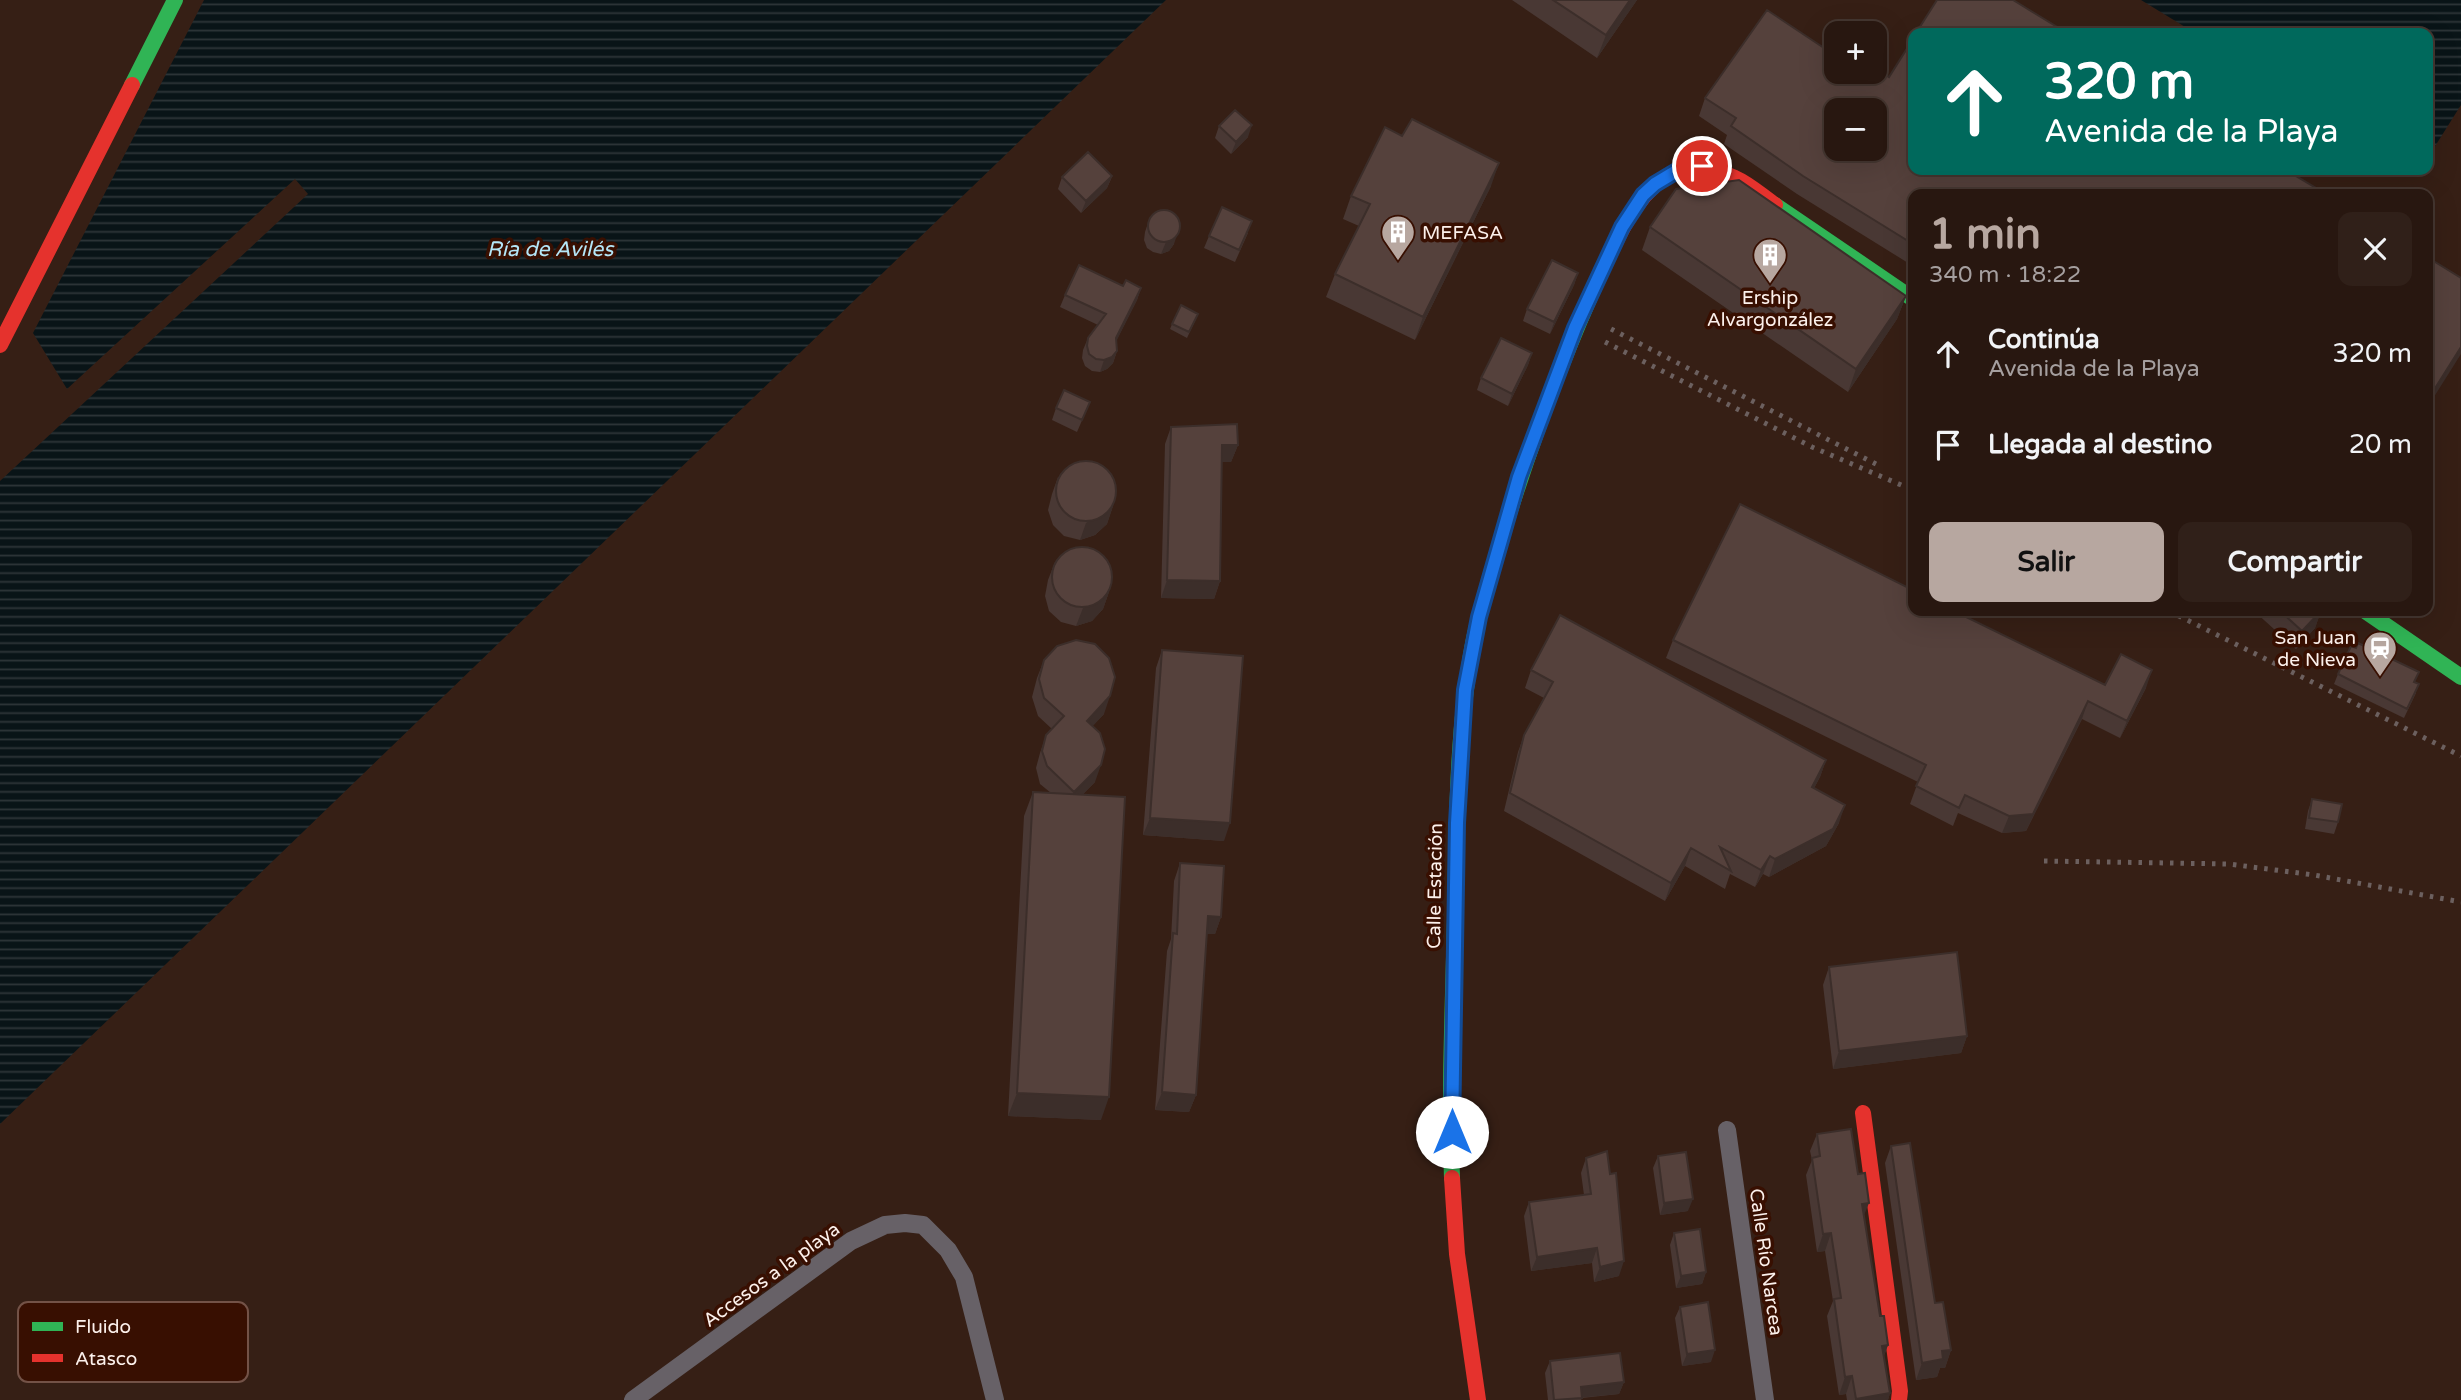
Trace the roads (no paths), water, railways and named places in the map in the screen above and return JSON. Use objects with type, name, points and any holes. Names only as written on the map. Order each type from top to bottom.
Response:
[{"type":"street","points":[[0,345],[175,0]]},
{"type":"street","name":"Calle Estación","points":[[1478,1400],[1455,1234],[1452,1053],[1457,823],[1465,690],[1472,648],[1519,477],[1575,328],[1622,227],[1643,195],[1655,184],[1680,169],[1692,166],[1713,167],[1752,188],[1908,296]]},
{"type":"street","points":[[2372,616],[2461,677]]},
{"type":"street","points":[[1863,1113],[1900,1391],[1899,1400]]},
{"type":"street","name":"Calle Río Narcea","points":[[1727,1130],[1765,1400]]},
{"type":"street","name":"Accesos a la playa","points":[[633,1400],[852,1241],[885,1225],[905,1223],[923,1225],[948,1250],[964,1277],[995,1400]]},
{"type":"water","name":"Ría de Avilés","points":[[204,0],[1166,0],[0,1124],[0,481],[308,194],[295,179],[67,389],[33,333]]},
{"type":"water","points":[[2141,0],[2461,0],[2461,105],[2433,149],[2433,28],[2187,28]]},
{"type":"railway","points":[[1611,329],[1876,464]]},
{"type":"railway","points":[[1605,342],[1812,447],[1908,488]]},
{"type":"railway","points":[[2179,616],[2461,756]]},
{"type":"railway","points":[[2044,861],[2229,864],[2314,875],[2461,902]]},
{"type":"place","name":"MEFASA","points":[[1398,262]]},
{"type":"place","name":"Ership Alvargonzález","points":[[1770,285]]},
{"type":"place","name":"San Juan de Nieva","points":[[2380,678]]}]
